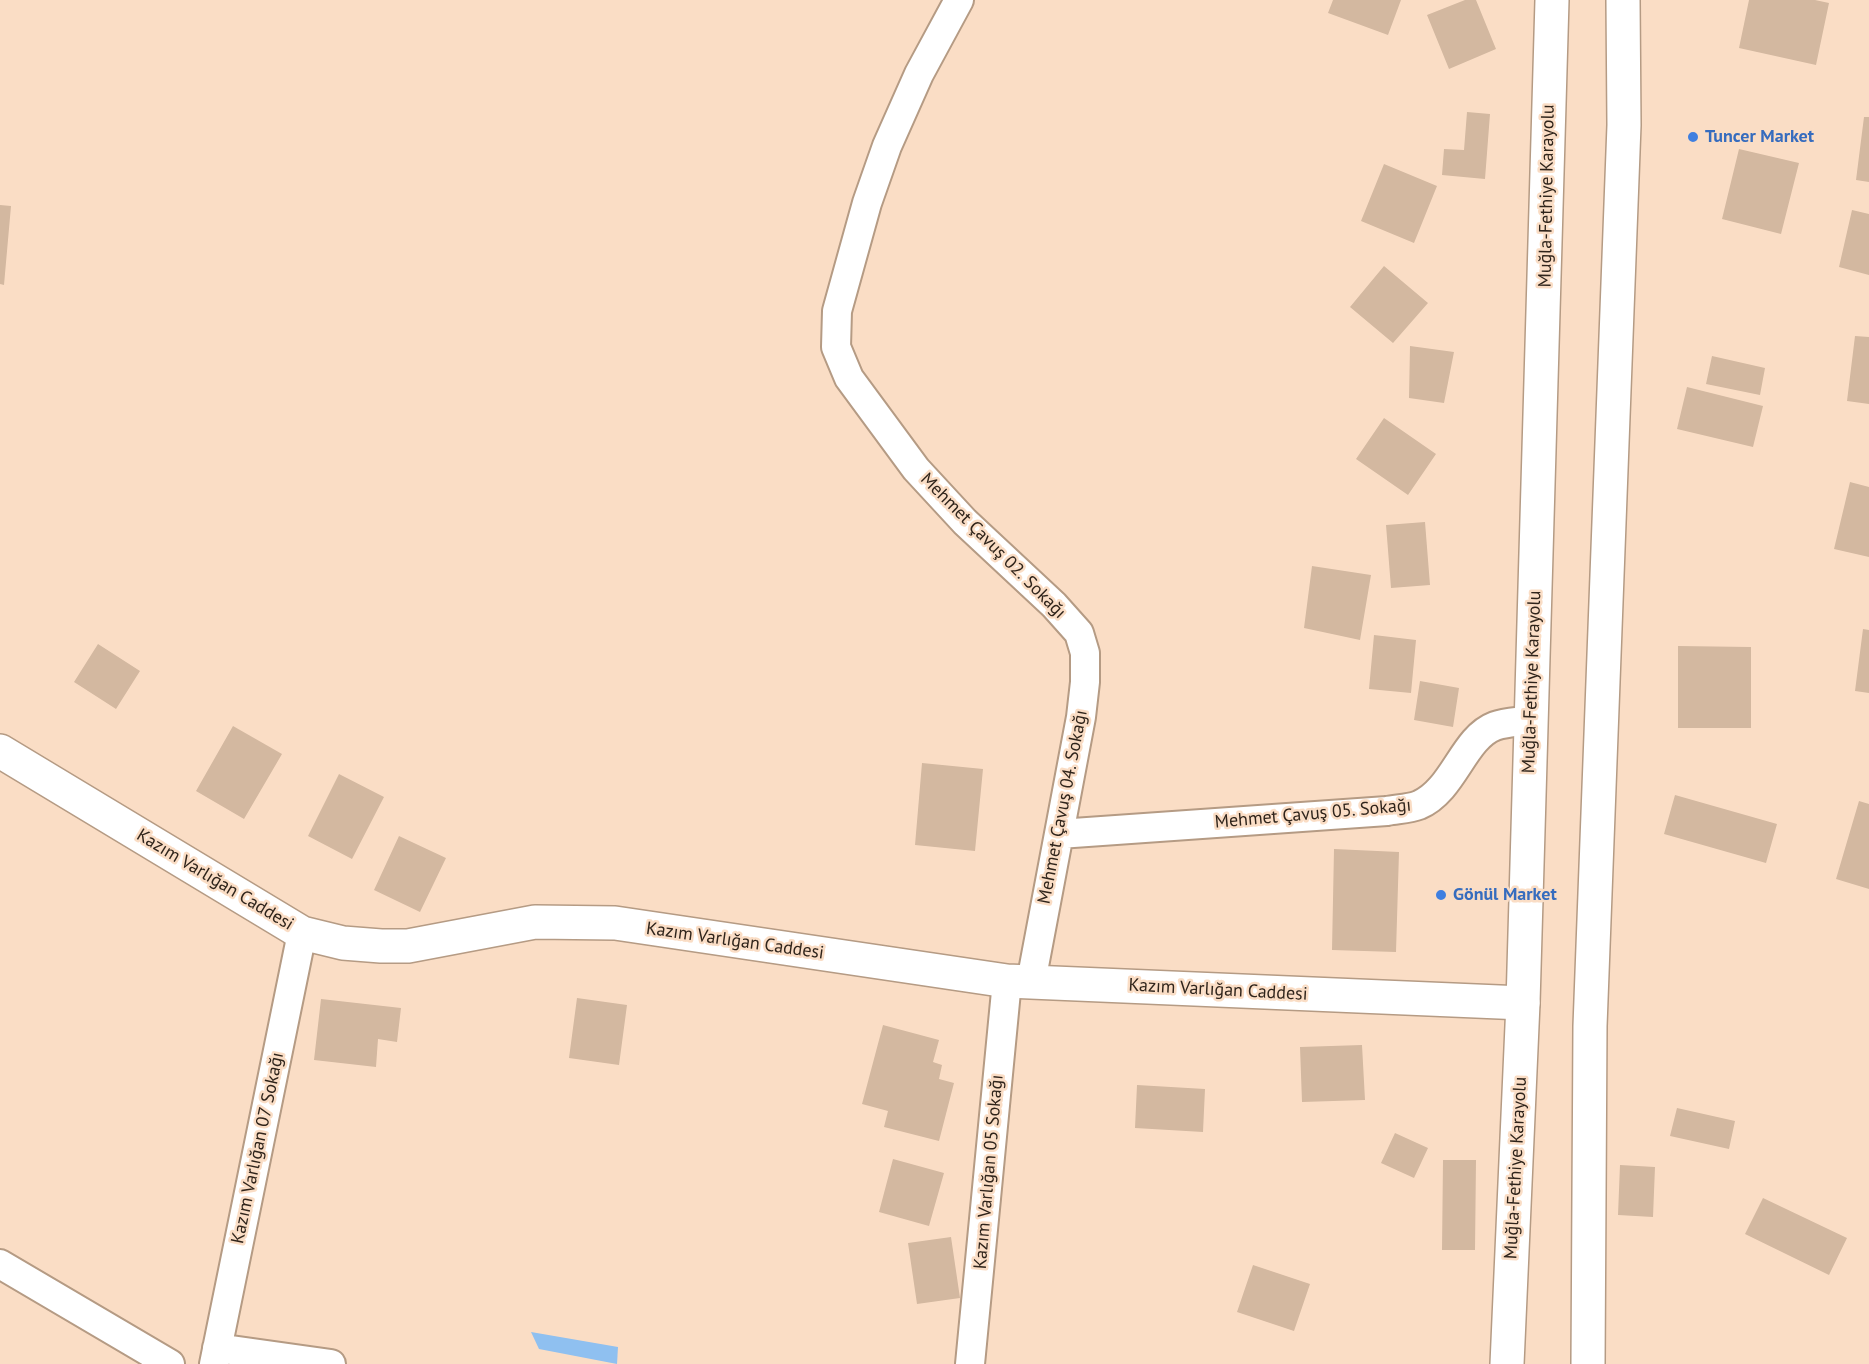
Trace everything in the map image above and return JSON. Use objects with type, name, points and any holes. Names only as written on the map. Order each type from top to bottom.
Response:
[{"type":"main road","name":"Muğla-Fethiye Karayolu","points":[[1507,1364],[1523,1004],[1552,0]]},
{"type":"main road","points":[[1588,1364],[1590,1026],[1624,125],[1623,0]]},
{"type":"main road","name":"Kazım Varlığan Caddesi","points":[[0,751],[302,933],[343,943],[408,946],[535,922],[615,923],[1019,981],[1523,1004]]},
{"type":"street","name":"Mehmet Çavuş 02. Sokağı","points":[[958,0],[919,74],[886,146],[867,203],[837,311],[836,347],[849,378],[916,469],[965,522],[1054,605],[1078,633]]},
{"type":"street","name":"Mehmet Çavuş 04. Sokağı","points":[[1019,981],[1059,834],[1081,717],[1085,682],[1085,653],[1078,633]]},
{"type":"street","name":"Mehmet Çavuş 05. Sokağı","points":[[1059,834],[1387,811],[1418,805],[1436,794],[1476,738],[1494,726],[1531,720]]},
{"type":"street","name":"Kazım Varlığan 07 Sokağı","points":[[215,1356],[302,933]]},
{"type":"street","name":"Kazım Varlığan 05 Sokağı","points":[[970,1364],[1019,981]]},
{"type":"street","points":[[0,1264],[170,1364]]},
{"type":"street","points":[[215,1356],[331,1364]]},
{"type":"water","points":[[531,1332],[618,1347],[617,1364],[539,1349]]},
{"type":"building","points":[[1333,0],[1401,0],[1388,35],[1328,13]]},
{"type":"building","points":[[1465,0],[1476,0],[1496,49],[1449,69],[1427,15]]},
{"type":"building","points":[[1749,0],[1815,0],[1829,3],[1816,65],[1739,48]]},
{"type":"building","points":[[1467,112],[1490,114],[1485,179],[1442,175],[1444,149],[1464,150]]},
{"type":"building","points":[[1864,117],[1869,117],[1869,182],[1856,180]]},
{"type":"building","points":[[1739,149],[1799,163],[1781,234],[1722,219]]},
{"type":"building","points":[[1384,164],[1437,186],[1414,243],[1361,221]]},
{"type":"building","points":[[0,205],[11,206],[4,285],[0,284]]},
{"type":"building","points":[[1852,210],[1869,214],[1869,275],[1839,267]]},
{"type":"building","points":[[1384,266],[1428,303],[1393,343],[1350,307]]},
{"type":"building","points":[[1855,336],[1869,337],[1869,404],[1847,401]]},
{"type":"building","points":[[1410,346],[1454,352],[1444,403],[1409,398]]},
{"type":"building","points":[[1712,356],[1765,368],[1760,395],[1706,384]]},
{"type":"building","points":[[1687,387],[1763,406],[1753,447],[1677,429]]},
{"type":"building","points":[[1384,418],[1436,454],[1408,495],[1356,459]]},
{"type":"building","points":[[1850,482],[1869,487],[1869,557],[1834,549]]},
{"type":"building","points":[[1425,522],[1430,585],[1391,588],[1386,525]]},
{"type":"building","points":[[1312,566],[1371,575],[1360,640],[1304,628]]},
{"type":"building","points":[[1863,629],[1869,630],[1869,693],[1855,691]]},
{"type":"building","points":[[1374,635],[1416,640],[1411,693],[1369,689]]},
{"type":"building","points":[[98,644],[140,671],[116,709],[74,682]]},
{"type":"building","points":[[1678,646],[1751,647],[1751,728],[1678,728]]},
{"type":"building","points":[[1420,681],[1459,688],[1453,727],[1414,720]]},
{"type":"building","points":[[233,726],[282,754],[244,819],[196,791]]},
{"type":"building","points":[[922,763],[983,769],[975,851],[915,845]]},
{"type":"building","points":[[339,774],[384,797],[352,859],[308,836]]},
{"type":"building","points":[[1675,795],[1777,824],[1766,863],[1664,834]]},
{"type":"building","points":[[1859,801],[1869,804],[1869,889],[1836,879]]},
{"type":"building","points":[[399,836],[446,858],[420,912],[374,890]]},
{"type":"building","points":[[1334,849],[1399,852],[1396,952],[1332,950]]},
{"type":"building","points":[[577,998],[627,1005],[619,1065],[569,1058]]},
{"type":"building","points":[[321,999],[401,1008],[397,1042],[378,1039],[376,1067],[314,1060]]},
{"type":"building","points":[[883,1025],[939,1040],[933,1062],[942,1065],[939,1079],[954,1083],[939,1141],[884,1127],[888,1111],[862,1104]]},
{"type":"building","points":[[1362,1045],[1365,1100],[1302,1102],[1300,1047]]},
{"type":"building","points":[[1137,1085],[1205,1089],[1203,1132],[1135,1128]]},
{"type":"building","points":[[1677,1108],[1735,1121],[1729,1149],[1670,1136]]},
{"type":"building","points":[[1395,1133],[1428,1148],[1414,1178],[1381,1163]]},
{"type":"building","points":[[893,1159],[944,1173],[929,1226],[879,1212]]},
{"type":"building","points":[[1443,1160],[1476,1160],[1475,1250],[1442,1250]]},
{"type":"building","points":[[1620,1165],[1655,1167],[1653,1217],[1618,1215]]},
{"type":"building","points":[[1763,1198],[1847,1238],[1829,1275],[1745,1234]]},
{"type":"building","points":[[951,1237],[960,1298],[917,1304],[908,1243]]},
{"type":"building","points":[[1253,1265],[1310,1284],[1294,1331],[1237,1312]]},
{"type":"place","name":"Tuncer Market","points":[[1693,137]]},
{"type":"place","name":"Gönül Market","points":[[1441,895]]}]
